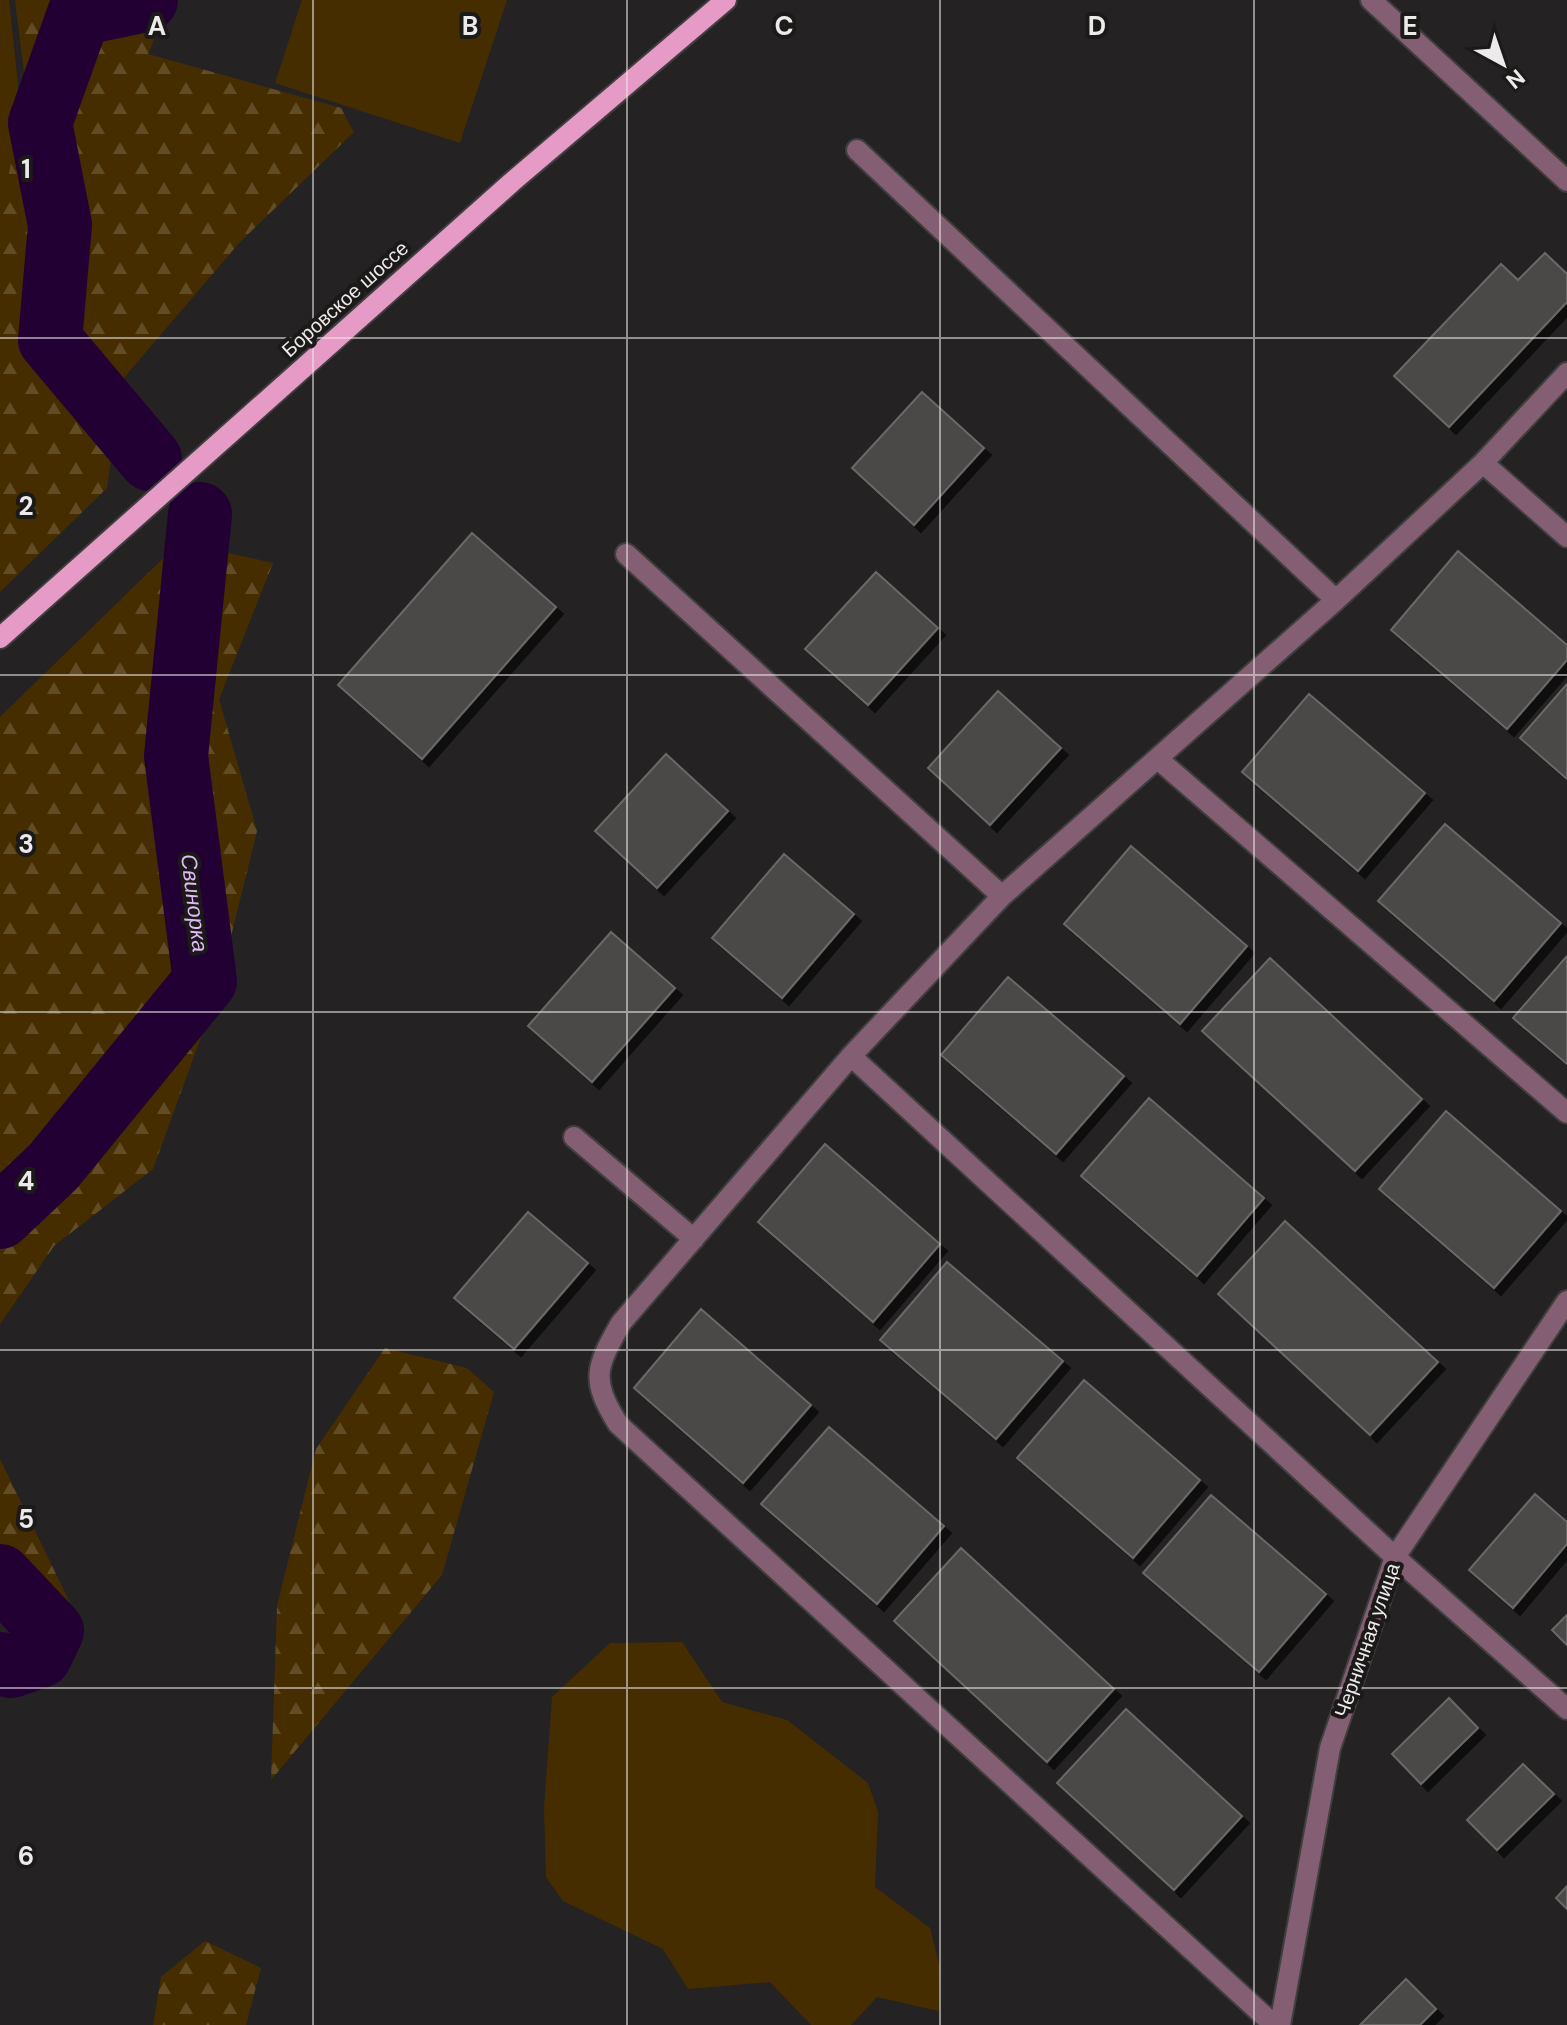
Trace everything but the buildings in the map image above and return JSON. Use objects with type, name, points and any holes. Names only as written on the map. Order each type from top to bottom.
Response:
[{"type":"main road","name":"Боровское шоссе","points":[[0,638],[512,182],[726,0]]},
{"type":"street","points":[[1371,0],[1567,181]]},
{"type":"street","points":[[857,150],[1336,600]]},
{"type":"street","points":[[1277,2025],[618,1424],[603,1399],[596,1378],[604,1352],[621,1323],[851,1056],[1002,896],[1336,600],[1483,463],[1567,373]]},
{"type":"street","points":[[1483,463],[1567,537]]},
{"type":"street","points":[[626,554],[1002,896]]},
{"type":"street","points":[[1159,760],[1567,1113]]},
{"type":"street","points":[[851,1056],[1395,1557],[1567,1709]]},
{"type":"street","points":[[574,1137],[694,1239]]},
{"type":"street","name":"Черничная улица","points":[[1277,2025],[1330,1748],[1395,1557],[1567,1301]]},
{"type":"green space","points":[[0,0],[9,0],[25,151],[0,233]]},
{"type":"green space","points":[[15,0],[170,0],[148,54],[341,108],[354,132],[240,242],[121,381],[107,488],[0,592],[0,218],[26,88]]},
{"type":"green space","points":[[302,0],[507,0],[460,143],[275,83]]},
{"type":"green space","points":[[180,542],[273,563],[219,699],[257,831],[217,993],[153,1169],[54,1246],[0,1324],[0,717]]},
{"type":"green space","points":[[385,1348],[467,1368],[494,1392],[442,1575],[271,1780],[277,1606],[316,1449]]},
{"type":"green space","points":[[0,1459],[73,1609],[0,1622]]},
{"type":"green space","points":[[682,1642],[722,1702],[787,1720],[868,1783],[878,1812],[875,1887],[930,1928],[940,1968],[939,2011],[877,1997],[851,2025],[811,2025],[770,1982],[688,1989],[663,1949],[563,1901],[546,1877],[544,1809],[552,1697],[610,1643]]},
{"type":"green space","points":[[205,1941],[261,1968],[246,2025],[153,2025],[161,1977]]},
{"type":"waterway","name":"Свинорка","points":[[146,0],[79,14],[40,123],[60,225],[50,340],[150,459]]},
{"type":"waterway","name":"Свинорка","points":[[0,1217],[53,1167],[205,981],[176,756],[200,514]]},
{"type":"waterway","name":"Свинорка","points":[[0,1576],[52,1631],[40,1656],[11,1666],[0,1664]]}]
